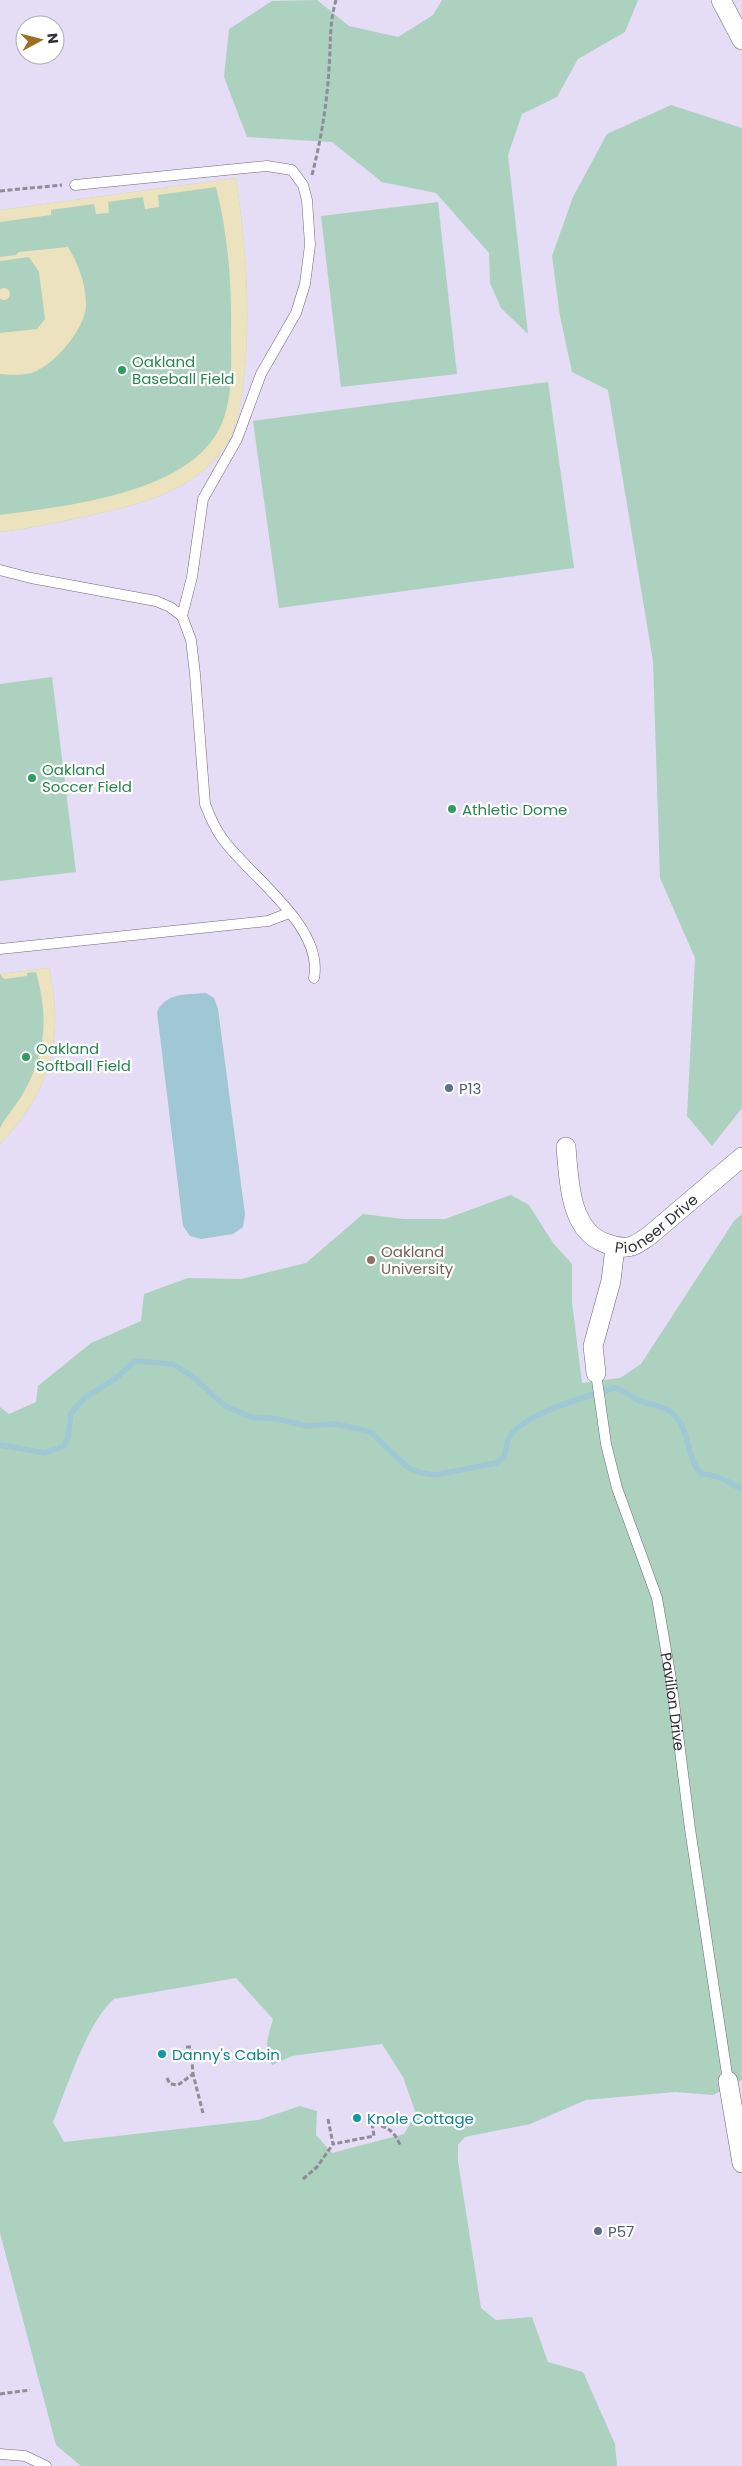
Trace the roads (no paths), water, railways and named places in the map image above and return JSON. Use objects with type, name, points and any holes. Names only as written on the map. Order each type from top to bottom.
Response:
[{"type":"street","points":[[721,0],[742,40]]},
{"type":"street","name":"Pioneer Drive","points":[[566,1147],[570,1189],[580,1222],[589,1234],[616,1247],[632,1246],[649,1236],[742,1157]]},
{"type":"street","name":"Pavilion Drive","points":[[596,1373],[593,1346],[611,1281],[616,1247]]},
{"type":"street","name":"Pavilion Drive","points":[[728,2081],[738,2119],[742,2163]]},
{"type":"lane","points":[[75,185],[267,166],[292,170],[303,185],[310,227],[310,245],[301,300],[261,374],[237,439],[203,499],[196,535],[192,577],[182,616],[190,640],[195,674],[205,804],[212,823],[223,840],[274,893],[312,946],[316,966],[314,978]]},
{"type":"lane","points":[[0,570],[31,578],[156,601],[170,607],[182,616]]},
{"type":"lane","points":[[0,949],[268,921],[289,914]]},
{"type":"lane","name":"Pavilion Drive","points":[[596,1373],[606,1444],[617,1488],[657,1598],[671,1679],[691,1838],[728,2081]]},
{"type":"lane","points":[[0,2454],[25,2456],[46,2466]]},
{"type":"water","points":[[206,993],[214,998],[218,1009],[245,1214],[243,1227],[233,1234],[201,1239],[190,1236],[183,1226],[157,1012],[171,998]]},
{"type":"waterway","points":[[0,1445],[45,1453],[64,1446],[68,1437],[71,1413],[86,1397],[115,1379],[135,1361],[173,1364],[192,1376],[225,1406],[251,1417],[278,1419],[307,1426],[334,1424],[372,1433],[407,1467],[421,1473],[435,1475],[496,1463],[504,1457],[509,1438],[516,1429],[527,1421],[557,1407],[614,1388],[624,1391],[638,1400],[668,1410],[676,1416],[685,1432],[692,1459],[701,1474],[717,1477],[742,1489]]},
{"type":"place","name":"Oakland Baseball Field","points":[[122,370]]},
{"type":"place","name":"Oakland Soccer Field","points":[[32,778]]},
{"type":"place","name":"Athletic Dome","points":[[452,809]]},
{"type":"place","name":"Oakland Softball Field","points":[[26,1057]]},
{"type":"place","name":"P13","points":[[449,1088]]},
{"type":"place","name":"Oakland University","points":[[371,1260]]},
{"type":"place","name":"Danny's Cabin","points":[[162,2054]]},
{"type":"place","name":"Knole Cottage","points":[[357,2118]]},
{"type":"place","name":"P57","points":[[598,2231]]}]
